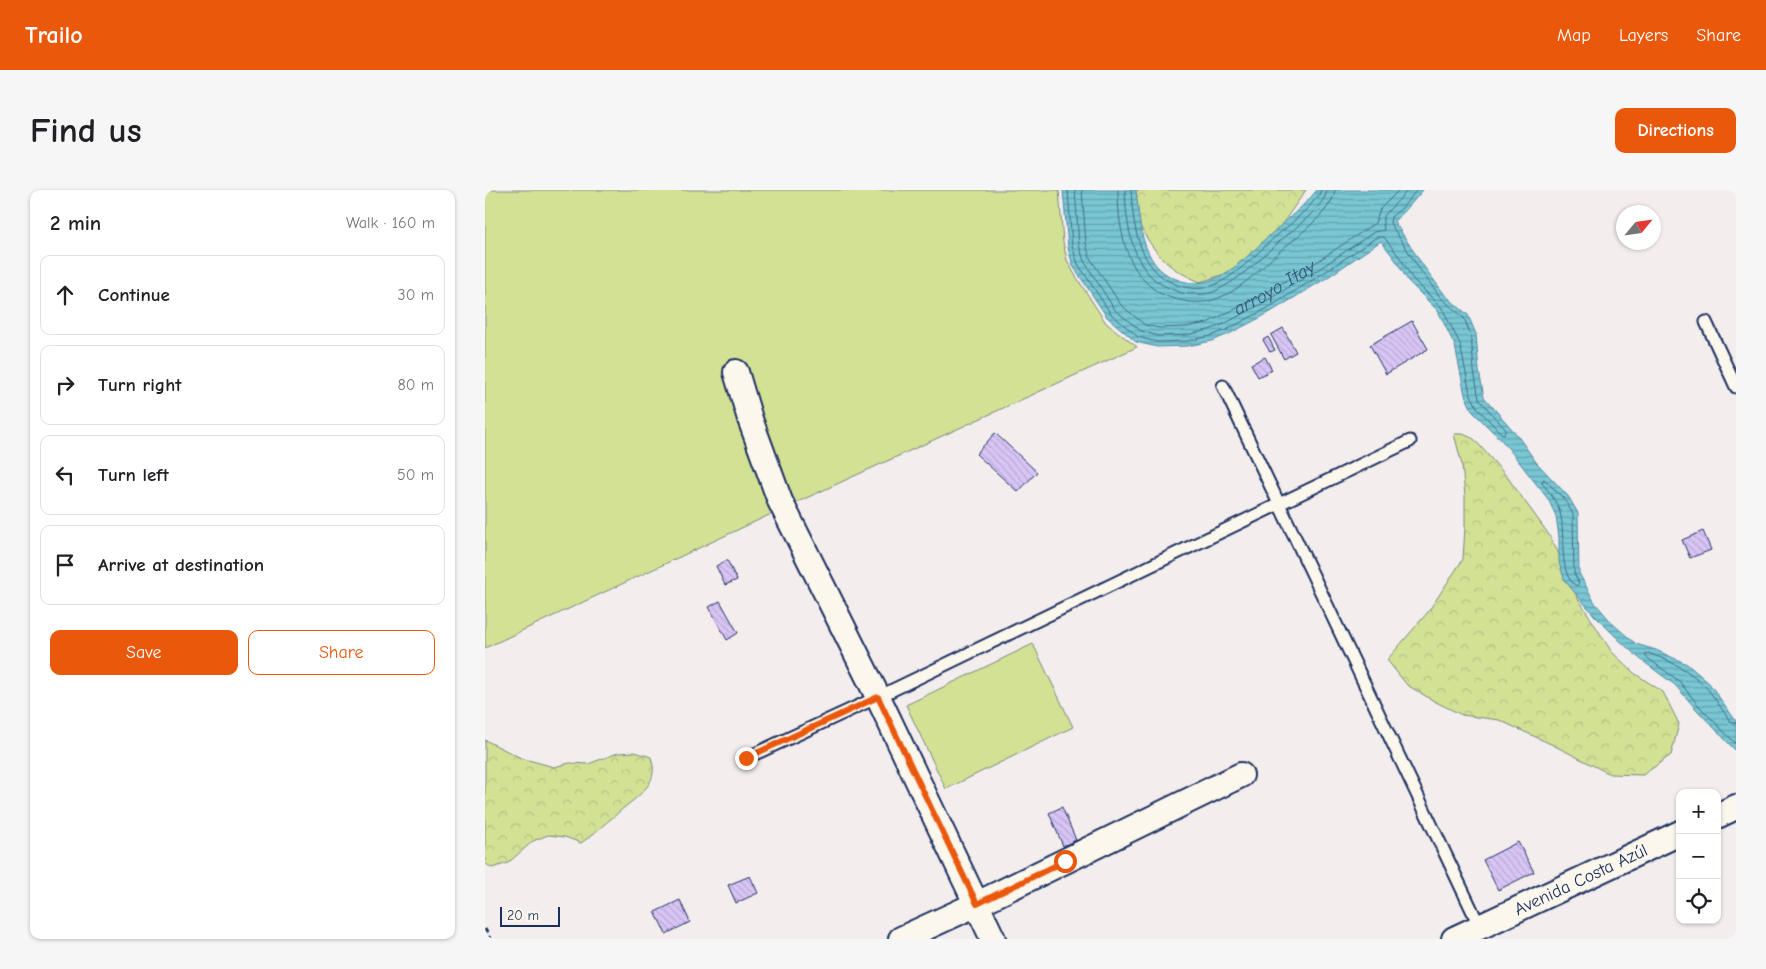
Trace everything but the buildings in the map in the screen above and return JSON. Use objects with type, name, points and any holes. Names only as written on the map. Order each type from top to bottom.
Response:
[{"type":"street","points":[[736,372],[750,419],[780,501],[878,697],[993,939]]},
{"type":"street","points":[[901,939],[1241,775]]},
{"type":"street","points":[[1721,814],[1736,807]]},
{"type":"street","name":"Avenida Costa Azúl","points":[[1454,939],[1678,834]]},
{"type":"lane","points":[[1706,322],[1736,387]]},
{"type":"lane","points":[[1223,386],[1481,927]]},
{"type":"lane","points":[[746,758],[878,697],[1410,441]]},
{"type":"path","points":[[485,929],[490,939]]},
{"type":"green space","points":[[485,190],[1059,190],[1063,242],[1067,260],[1106,323],[1137,347],[780,510],[485,648]]},
{"type":"green space","points":[[1126,190],[1306,190],[1263,251],[1231,272],[1200,282],[1175,269],[1157,252],[1143,232]]},
{"type":"green space","points":[[1454,434],[1463,434],[1474,439],[1508,478],[1547,532],[1564,563],[1576,595],[1611,651],[1634,673],[1663,692],[1679,724],[1671,755],[1643,775],[1610,774],[1499,720],[1462,715],[1407,685],[1387,660],[1428,612],[1463,559],[1465,496],[1462,465]]},
{"type":"green space","points":[[1033,644],[1073,727],[946,789],[906,705]]},
{"type":"green space","points":[[485,740],[521,758],[554,767],[570,763],[588,764],[618,753],[635,752],[651,757],[652,778],[639,795],[581,843],[565,837],[548,835],[533,841],[508,863],[492,868],[485,863]]},
{"type":"water","name":"arroyo Itay","points":[[1063,190],[1136,190],[1141,231],[1151,258],[1167,275],[1190,283],[1203,282],[1228,272],[1300,208],[1317,190],[1423,190],[1394,221],[1445,295],[1468,315],[1476,334],[1479,371],[1484,397],[1517,435],[1536,462],[1568,496],[1578,513],[1579,573],[1595,603],[1613,624],[1636,644],[1656,650],[1687,664],[1709,683],[1736,721],[1736,751],[1675,685],[1640,659],[1618,639],[1594,615],[1565,581],[1559,563],[1559,537],[1556,516],[1548,499],[1505,444],[1473,412],[1465,395],[1455,346],[1438,311],[1408,281],[1397,262],[1381,241],[1325,279],[1269,313],[1229,334],[1212,341],[1188,346],[1157,347],[1136,342],[1107,317],[1073,266],[1068,248]]},
{"type":"route","points":[[746,758],[878,697],[977,904],[1065,861]]}]
